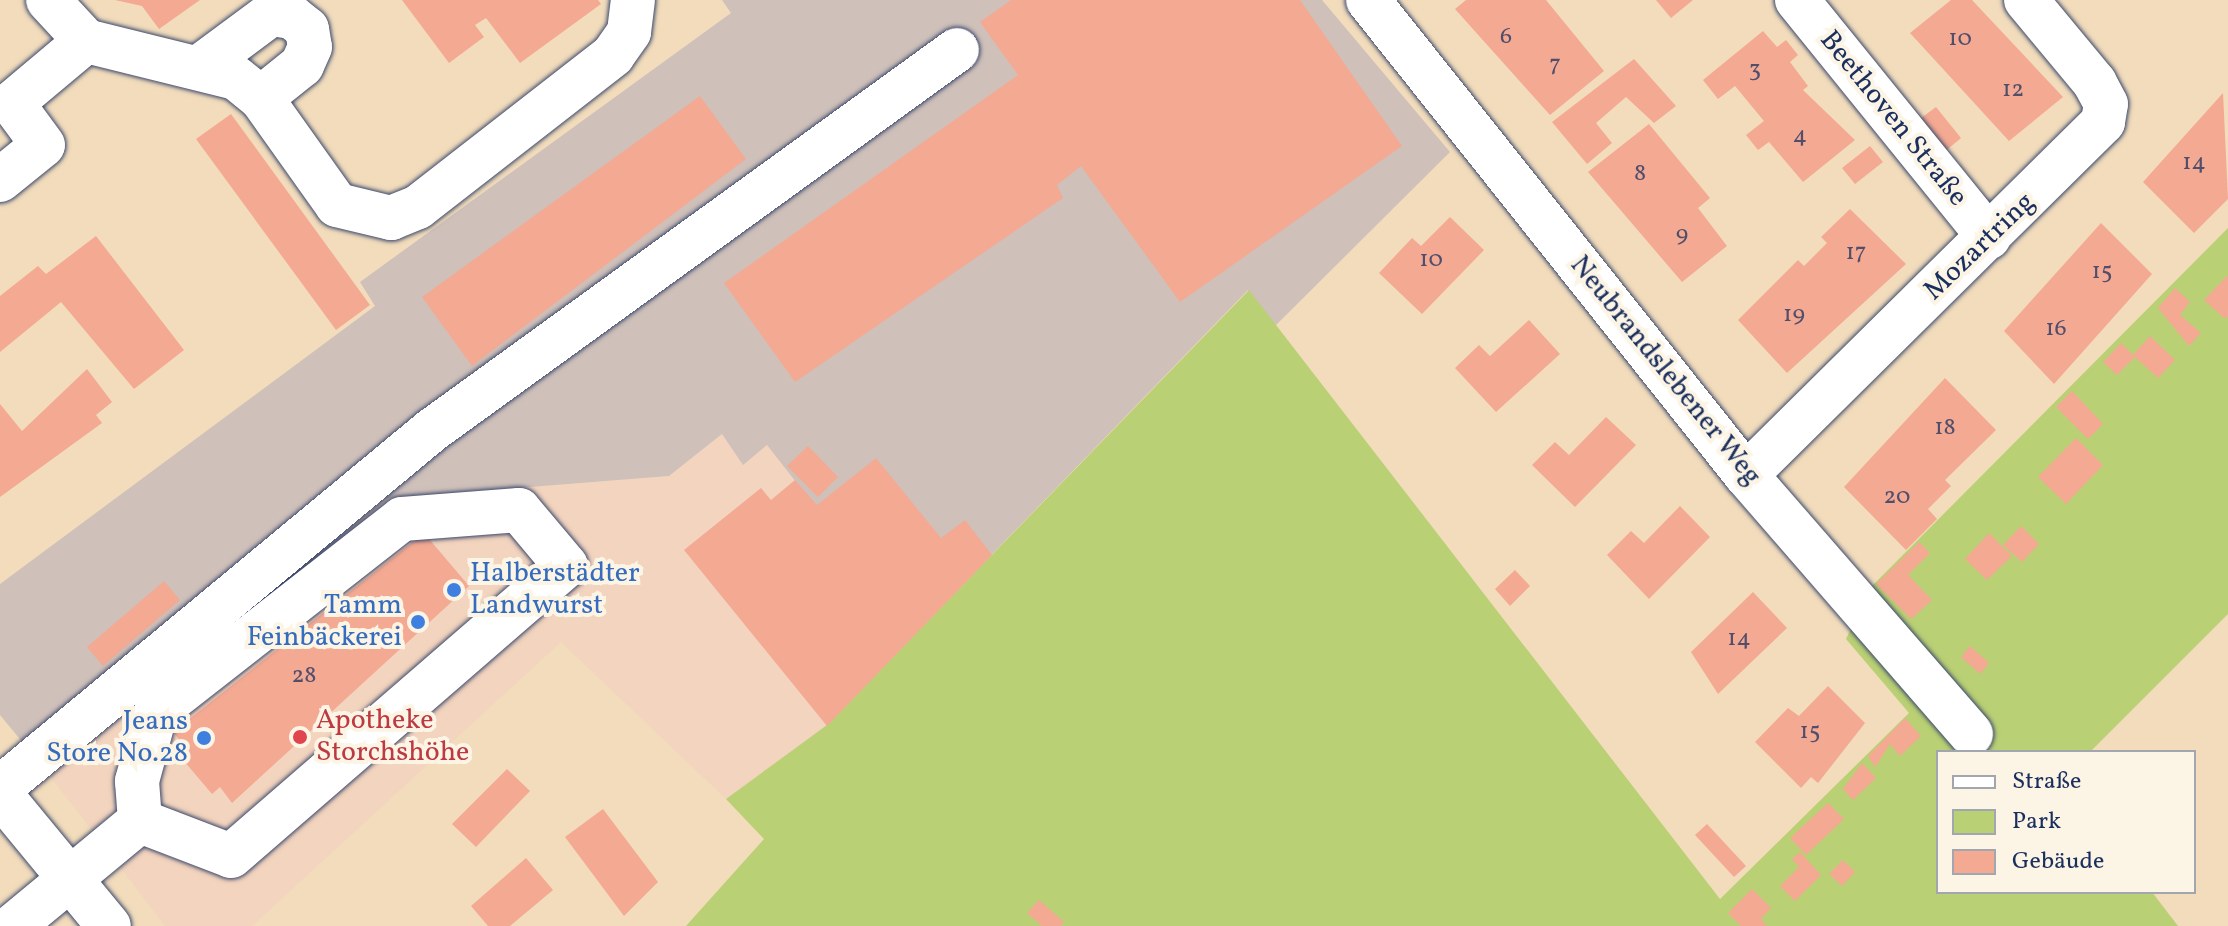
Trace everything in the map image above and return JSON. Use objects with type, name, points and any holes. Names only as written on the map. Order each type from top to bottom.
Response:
[{"type":"street","points":[[48,0],[86,41],[201,66],[236,78],[261,98],[337,205],[391,218],[418,207],[613,55],[629,32],[633,0]]},
{"type":"street","name":"Beethoven Straße","points":[[1797,0],[1989,237]]},
{"type":"street","name":"Mozartring","points":[[1746,475],[2103,122],[2106,104],[2095,83],[2026,0]]},
{"type":"street","name":"Neubrandslebener Weg","points":[[1375,3],[1746,475],[1971,734]]},
{"type":"street","points":[[201,66],[271,14],[292,17],[307,29],[310,47],[302,65],[261,98]]},
{"type":"street","points":[[0,180],[43,145],[12,103],[86,41]]},
{"type":"street","points":[[109,926],[69,881],[0,791],[432,430],[957,50]]},
{"type":"street","points":[[519,510],[566,566],[231,856],[140,821],[137,781],[156,711],[402,519],[519,510]]},
{"type":"street","points":[[13,926],[140,821]]},
{"type":"shaded area","points":[[722,0],[1322,0],[1450,152],[1274,327],[1248,290],[915,634],[767,445],[743,465],[722,434],[669,476],[379,499],[47,772],[0,715],[0,584],[375,306],[360,282],[731,13]]},
{"type":"shaded area","points":[[722,434],[767,445],[915,634],[827,726],[726,799],[561,642],[252,926],[165,926],[47,772],[379,499],[669,476]]},
{"type":"green space","points":[[2228,228],[2228,614],[2092,750],[1936,750],[1936,894],[2154,894],[2178,926],[686,926],[764,839],[726,799],[827,725],[1249,290],[1720,899],[1909,713],[1846,639],[1871,587]]},
{"type":"building","points":[[115,0],[200,0],[159,29],[142,6]]},
{"type":"building","points":[[402,0],[598,0],[601,4],[520,63],[486,18],[475,25],[484,37],[449,63]]},
{"type":"building","points":[[1011,0],[1300,0],[1402,146],[1180,302],[1081,166],[1057,185],[1063,198],[795,382],[724,283],[1018,75],[980,22]]},
{"type":"building","points":[[1466,0],[1546,0],[1604,71],[1550,115],[1455,9]]},
{"type":"building","points":[[1656,0],[1693,0],[1671,18]]},
{"type":"building","points":[[1951,0],[1972,0],[2063,97],[2009,141],[1910,33]]},
{"type":"building","points":[[1763,31],[1777,47],[1786,40],[1798,55],[1790,62],[1808,86],[1803,90],[1855,140],[1803,182],[1769,142],[1758,150],[1746,135],[1764,121],[1735,86],[1718,99],[1703,80]]},
{"type":"building","points":[[1634,59],[1676,106],[1654,123],[1626,97],[1596,123],[1612,143],[1587,164],[1552,122]]},
{"type":"building","points":[[2223,93],[2228,199],[2194,233],[2143,182]]},
{"type":"building","points":[[700,96],[746,159],[472,366],[422,297]]},
{"type":"building","points":[[1936,107],[1961,138],[1943,153],[1917,121]]},
{"type":"building","points":[[231,114],[370,305],[336,330],[196,139]]},
{"type":"building","points":[[1649,124],[1710,198],[1698,208],[1727,246],[1682,282],[1588,172]]},
{"type":"building","points":[[1870,146],[1883,162],[1855,184],[1842,168]]},
{"type":"building","points":[[1850,209],[1906,264],[1787,373],[1738,320],[1798,260],[1804,266],[1827,243],[1821,237]]},
{"type":"building","points":[[1450,217],[1484,250],[1422,314],[1379,273],[1412,238],[1421,246]]},
{"type":"building","points":[[2101,223],[2152,274],[2054,384],[2004,331]]},
{"type":"building","points":[[96,236],[184,350],[134,389],[61,302],[0,352],[0,296],[38,266],[46,274]]},
{"type":"building","points":[[2228,275],[2228,316],[2225,319],[2204,300]]},
{"type":"building","points":[[2175,288],[2190,302],[2180,315],[2201,333],[2189,346],[2158,308]]},
{"type":"building","points":[[1529,320],[1560,354],[1496,412],[1455,368],[1479,345],[1490,356]]},
{"type":"building","points":[[2150,336],[2175,360],[2158,378],[2135,357],[2117,375],[2103,362],[2121,343],[2133,355]]},
{"type":"building","points":[[87,369],[112,402],[96,415],[102,423],[0,497],[0,404],[22,431]]},
{"type":"building","points":[[1945,378],[1996,430],[1945,480],[1951,486],[1928,509],[1937,519],[1906,550],[1844,487]]},
{"type":"building","points":[[2072,391],[2103,424],[2088,439],[2056,407]]},
{"type":"building","points":[[1606,417],[1636,445],[1575,507],[1532,465],[1555,442],[1569,455]]},
{"type":"building","points":[[2076,438],[2103,465],[2066,504],[2038,477]]},
{"type":"building","points":[[808,446],[838,477],[818,497],[787,466]]},
{"type":"building","points":[[876,458],[941,538],[965,520],[992,555],[827,726],[684,550],[761,488],[771,500],[795,480],[817,505]]},
{"type":"building","points":[[1680,506],[1710,537],[1649,599],[1607,555],[1631,531],[1644,543]]},
{"type":"building","points":[[2021,526],[2039,544],[2022,562],[2003,545]]},
{"type":"building","points":[[424,533],[469,586],[232,803],[220,787],[212,794],[178,754],[186,748],[173,732]]},
{"type":"building","points":[[1989,533],[2012,556],[1987,580],[1965,559]]},
{"type":"building","points":[[1919,542],[1930,553],[1908,575],[1932,600],[1911,619],[1876,584]]},
{"type":"building","points":[[1515,570],[1530,586],[1510,606],[1495,589]]},
{"type":"building","points":[[164,581],[180,600],[103,666],[87,647]]},
{"type":"building","points":[[1753,592],[1787,628],[1718,694],[1691,652]]},
{"type":"building","points":[[1970,646],[1989,663],[1980,674],[1961,657]]},
{"type":"building","points":[[1828,686],[1865,723],[1818,783],[1811,777],[1801,788],[1755,742],[1788,708],[1799,716]]},
{"type":"building","points":[[1905,718],[1921,736],[1900,756],[1890,744],[1875,767],[1868,756]]},
{"type":"building","points":[[1862,763],[1876,778],[1853,800],[1843,789]]},
{"type":"building","points":[[507,769],[530,791],[476,847],[452,824]]},
{"type":"building","points":[[1828,803],[1844,819],[1806,855],[1790,838]]},
{"type":"building","points":[[603,809],[658,882],[624,916],[565,837]]},
{"type":"building","points":[[1707,824],[1746,866],[1734,877],[1695,835]]},
{"type":"building","points":[[1800,852],[1821,875],[1795,901],[1780,886],[1799,867],[1792,859]]},
{"type":"building","points":[[526,858],[553,890],[510,926],[488,926],[471,906]]},
{"type":"building","points":[[1843,860],[1855,872],[1842,886],[1829,874]]},
{"type":"building","points":[[1752,889],[1771,908],[1761,919],[1767,926],[1741,926],[1728,913]]},
{"type":"building","points":[[1039,900],[1064,922],[1060,926],[1042,926],[1027,913]]},
{"type":"place","name":"Halberstädter Landwurst","points":[[454,590]]},
{"type":"place","name":"Tamm Feinbäckerei","points":[[418,622]]},
{"type":"place","name":"Apotheke Storchshöhe","points":[[300,737]]},
{"type":"place","name":"Jeans Store No.28","points":[[204,738]]}]
